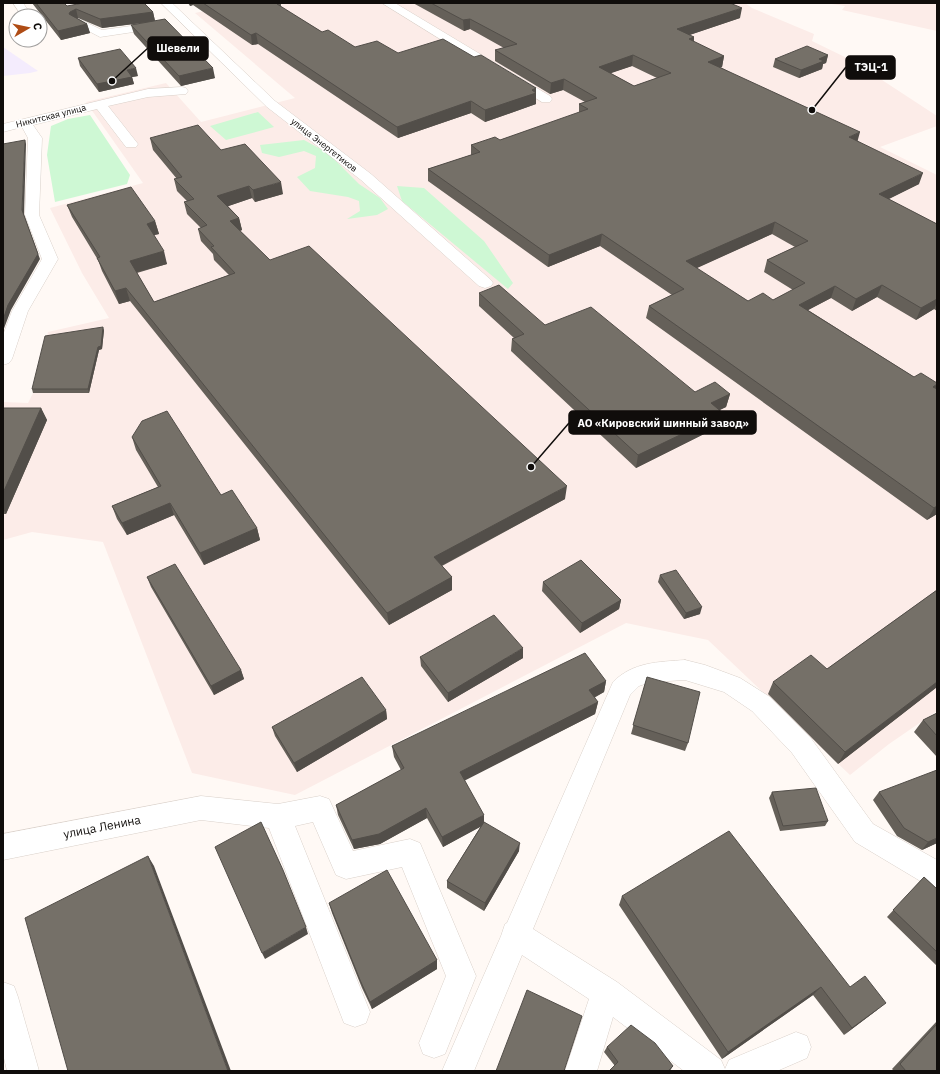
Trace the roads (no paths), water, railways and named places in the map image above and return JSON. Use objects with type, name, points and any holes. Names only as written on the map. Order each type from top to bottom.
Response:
[{"type":"street","name":"улица Энергетиков","points":[[166,3],[271,104],[366,177],[485,282]]},
{"type":"street","points":[[387,3],[546,99]]},
{"type":"street","points":[[79,22],[100,34],[140,29],[184,20]]},
{"type":"street","name":"Никитская улица","points":[[3,128],[148,93],[182,92]]},
{"type":"street","points":[[100,104],[131,144]]},
{"type":"street","points":[[3,359],[20,311],[50,259],[32,215],[35,138],[25,122]]},
{"type":"street","points":[[458,1071],[621,689],[631,679],[651,672],[685,670],[705,675],[732,685],[761,704],[801,745],[864,833],[937,875]]},
{"type":"street","name":"улица Ленина","points":[[3,847],[201,808],[278,817],[320,808],[346,866],[410,852],[461,976],[434,1044]]},
{"type":"street","points":[[278,817],[355,1012]]},
{"type":"street","points":[[516,934],[606,993],[710,1071]]},
{"type":"street","points":[[581,1071],[606,993]]},
{"type":"street","points":[[3,998],[23,1071]]},
{"type":"street","points":[[740,1071],[796,1047]]},
{"type":"place","name":"Шевели","points":[[112,81]]},
{"type":"place","name":"ТЭЦ-1","points":[[812,110]]},
{"type":"place","name":"АО «Кировский шинный завод»","points":[[531,467]]}]
